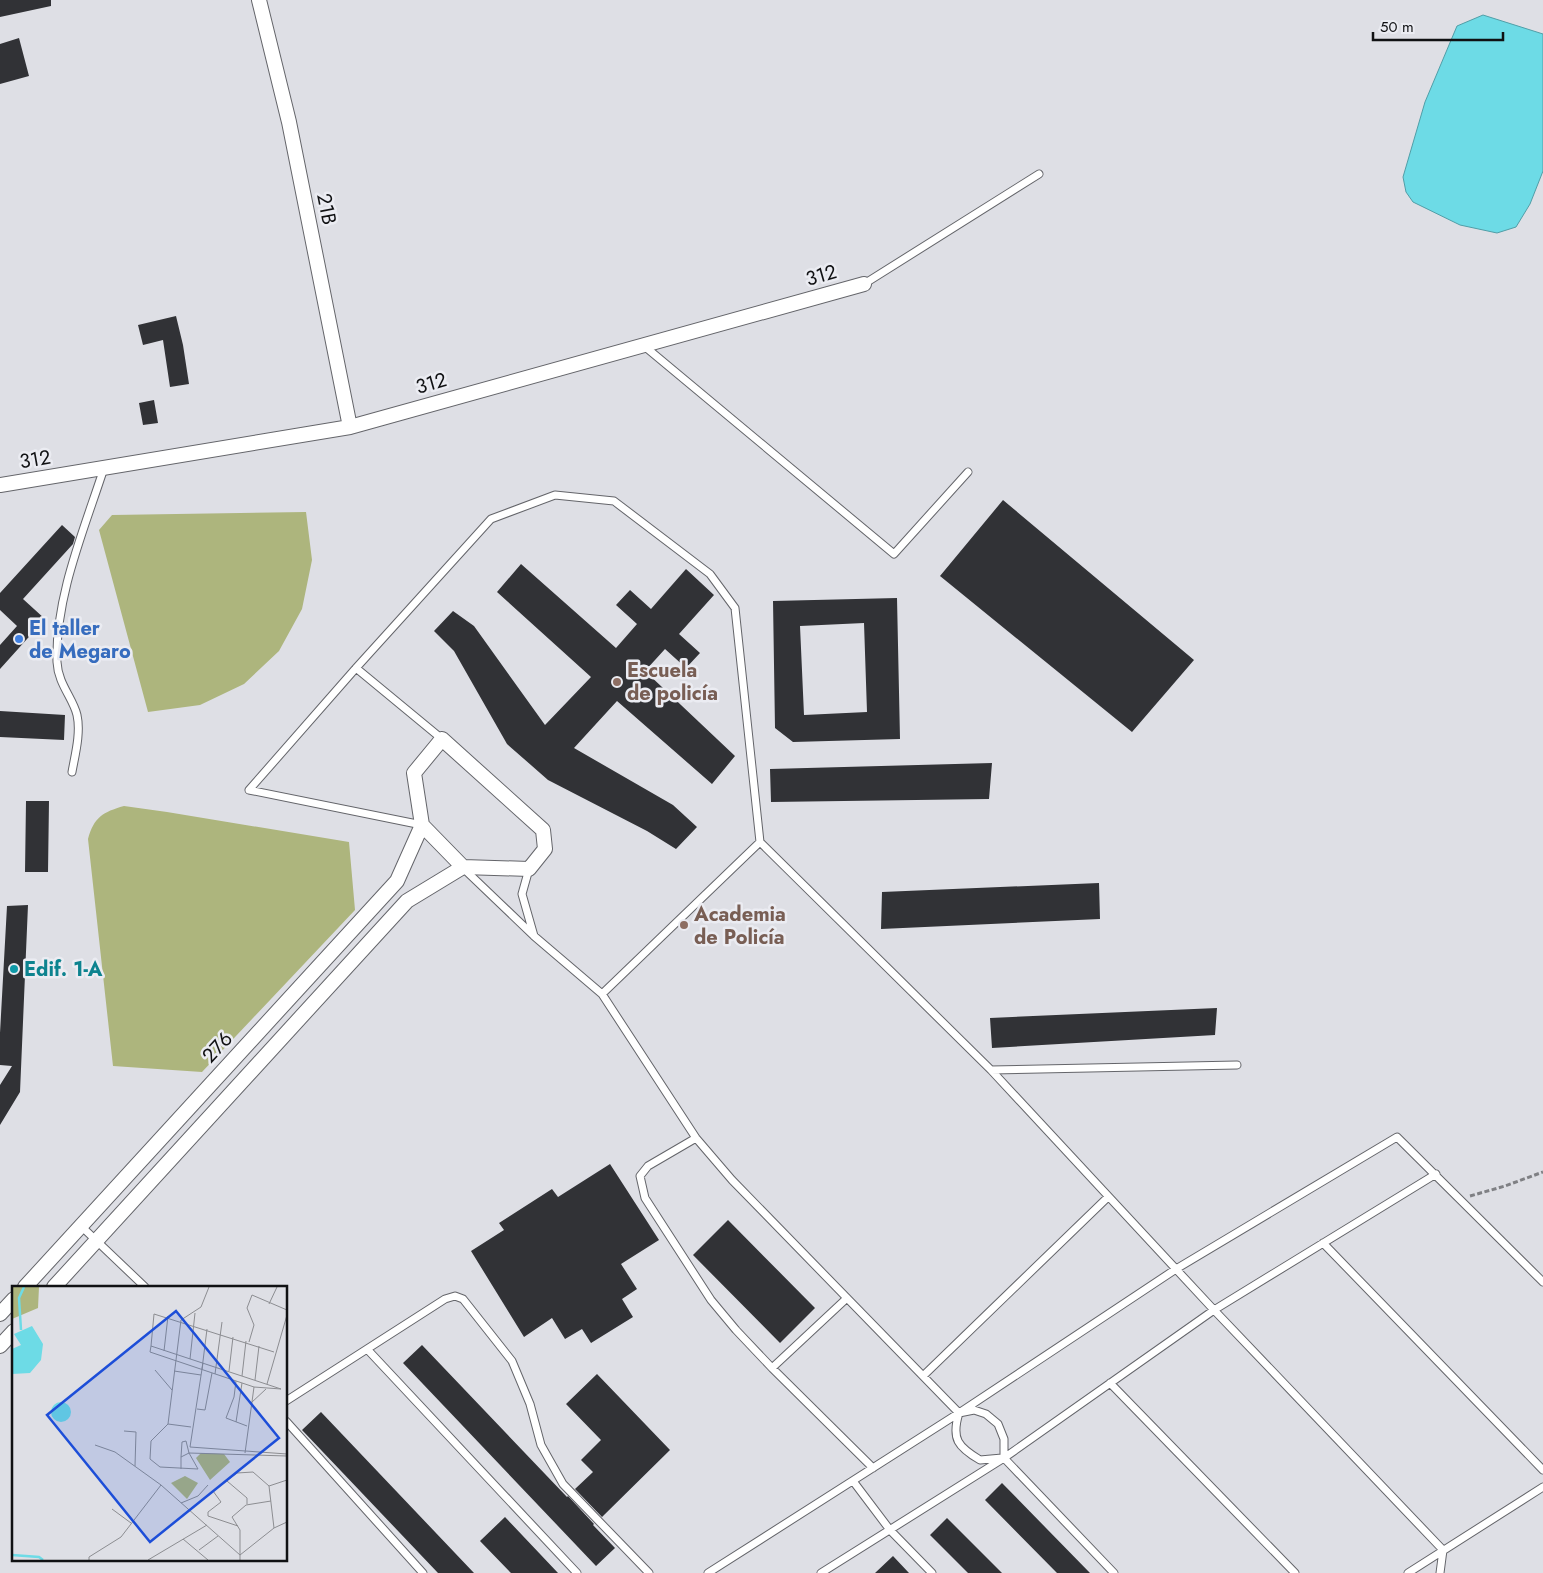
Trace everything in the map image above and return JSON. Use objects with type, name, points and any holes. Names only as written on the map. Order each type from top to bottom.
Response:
[{"type":"street","name":"21B","points":[[259,0],[290,122],[350,427]]},
{"type":"street","name":"312","points":[[0,485],[350,427],[864,284]]},
{"type":"street","points":[[442,739],[543,830],[545,849],[529,869],[463,867],[422,825],[414,773],[442,739]]},
{"type":"street","name":"276","points":[[26,1286],[397,881],[422,825]]},
{"type":"street","name":"276","points":[[55,1286],[407,901],[463,867]]},
{"type":"street","points":[[0,1314],[12,1301]]},
{"type":"street","points":[[0,1346],[12,1333]]},
{"type":"lane","points":[[864,284],[1039,174]]},
{"type":"lane","points":[[644,345],[894,554],[968,472]]},
{"type":"lane","points":[[72,772],[78,732],[77,715],[63,686],[57,665],[58,628],[66,586],[104,468]]},
{"type":"lane","points":[[422,825],[249,790],[491,519],[555,495],[614,501],[710,574],[735,608],[760,842],[991,1070],[1214,1310],[1443,1550]]},
{"type":"lane","points":[[356,668],[442,739]]},
{"type":"lane","points":[[602,994],[760,842]]},
{"type":"lane","points":[[463,867],[534,936],[602,994],[696,1138],[732,1180],[959,1413]]},
{"type":"lane","points":[[529,869],[522,894],[534,936]]},
{"type":"lane","points":[[991,1070],[1237,1065]]},
{"type":"lane","points":[[708,1573],[959,1413],[1176,1269],[1397,1137],[1543,1282]]},
{"type":"lane","points":[[696,1138],[648,1166],[640,1176],[644,1198],[711,1300],[736,1330],[873,1468]]},
{"type":"lane","points":[[821,1573],[1004,1458],[1214,1310],[1436,1174]]},
{"type":"lane","points":[[922,1376],[1108,1197]]},
{"type":"lane","points":[[80,1226],[143,1286]]},
{"type":"lane","points":[[1324,1243],[1543,1470]]},
{"type":"lane","points":[[288,1400],[445,1299],[455,1296],[463,1300],[512,1361],[530,1404],[542,1444],[563,1484],[649,1573]]},
{"type":"lane","points":[[772,1368],[847,1298]]},
{"type":"lane","points":[[367,1349],[577,1573]]},
{"type":"lane","points":[[1110,1383],[1295,1573]]},
{"type":"lane","points":[[959,1413],[974,1410],[986,1414],[998,1424],[1004,1439],[1004,1458],[1114,1573]]},
{"type":"lane","points":[[959,1413],[955,1426],[956,1436],[961,1446],[980,1460],[1004,1458]]},
{"type":"lane","points":[[288,1423],[420,1572]]},
{"type":"lane","points":[[853,1481],[890,1530],[932,1573]]},
{"type":"lane","points":[[1408,1573],[1543,1487]]},
{"type":"lane","points":[[1440,1573],[1443,1550]]},
{"type":"path","points":[[1460,1198],[1505,1186],[1543,1172]]},
{"type":"green space","points":[[306,512],[312,560],[302,609],[279,651],[244,684],[200,705],[148,712],[99,530],[112,515]]},
{"type":"green space","points":[[124,806],[349,842],[355,910],[202,1072],[113,1066],[88,839],[93,825],[100,816]]},
{"type":"water","points":[[1483,15],[1543,34],[1543,171],[1530,204],[1516,227],[1497,233],[1460,225],[1413,202],[1406,192],[1403,177],[1425,102],[1457,26]]},
{"type":"building","points":[[0,0],[51,0],[51,6],[0,17]]},
{"type":"building","points":[[19,38],[29,76],[0,84],[0,44]]},
{"type":"building","points":[[176,316],[189,384],[170,387],[163,340],[143,345],[138,325]]},
{"type":"building","points":[[154,400],[158,423],[143,425],[139,403]]},
{"type":"building","points":[[1003,500],[1194,660],[1132,732],[940,576]]},
{"type":"building","points":[[62,525],[75,537],[73,544],[23,599],[45,619],[0,669],[0,645],[17,626],[0,610],[0,593]]},
{"type":"building","points":[[521,564],[616,648],[637,624],[616,605],[630,590],[651,609],[686,569],[714,595],[679,634],[700,653],[686,668],[665,649],[645,671],[735,756],[712,784],[617,701],[574,748],[673,805],[697,827],[676,849],[647,831],[548,780],[507,744],[454,651],[434,631],[453,611],[474,626],[545,725],[591,677],[497,592]]},
{"type":"building","points":[[897,598],[900,739],[793,742],[775,728],[773,601]],"holes":[[[864,623],[867,712],[804,715],[800,626]]]},
{"type":"building","points":[[0,711],[65,715],[64,740],[0,737]]},
{"type":"building","points":[[992,763],[989,799],[771,802],[770,769]]},
{"type":"building","points":[[26,801],[49,801],[48,872],[25,872]]},
{"type":"building","points":[[1099,883],[1100,919],[881,929],[882,892]]},
{"type":"building","name":"Edif. 1-A","points":[[28,905],[20,1092],[0,1125],[0,1085],[12,1066],[0,1065],[7,906]]},
{"type":"building","points":[[1217,1008],[1215,1035],[992,1048],[990,1018]]},
{"type":"building","points":[[610,1164],[659,1240],[621,1264],[637,1289],[622,1299],[633,1317],[591,1343],[582,1329],[565,1339],[552,1318],[524,1337],[471,1251],[504,1230],[499,1223],[552,1189],[558,1197]]},
{"type":"building","points":[[728,1220],[815,1308],[780,1343],[693,1255]]},
{"type":"building","points":[[422,1345],[568,1496],[615,1548],[596,1566],[403,1363]]},
{"type":"building","points":[[597,1374],[670,1450],[602,1517],[575,1489],[593,1472],[581,1460],[601,1440],[566,1404]]},
{"type":"building","points":[[321,1412],[474,1573],[438,1573],[302,1430]]},
{"type":"building","points":[[1002,1483],[1090,1573],[1057,1573],[985,1500]]},
{"type":"building","points":[[505,1517],[558,1573],[511,1573],[480,1541]]},
{"type":"building","points":[[947,1518],[1002,1573],[968,1573],[930,1535]]},
{"type":"building","points":[[893,1556],[909,1573],[875,1573]]},
{"type":"place","name":"El taller de Megaro","points":[[19,639]]},
{"type":"place","name":"Escuela de policía","points":[[617,682]]},
{"type":"place","name":"Academia de Policía","points":[[684,925]]},
{"type":"place","name":"Edif. 1-A","points":[[14,969]]}]
